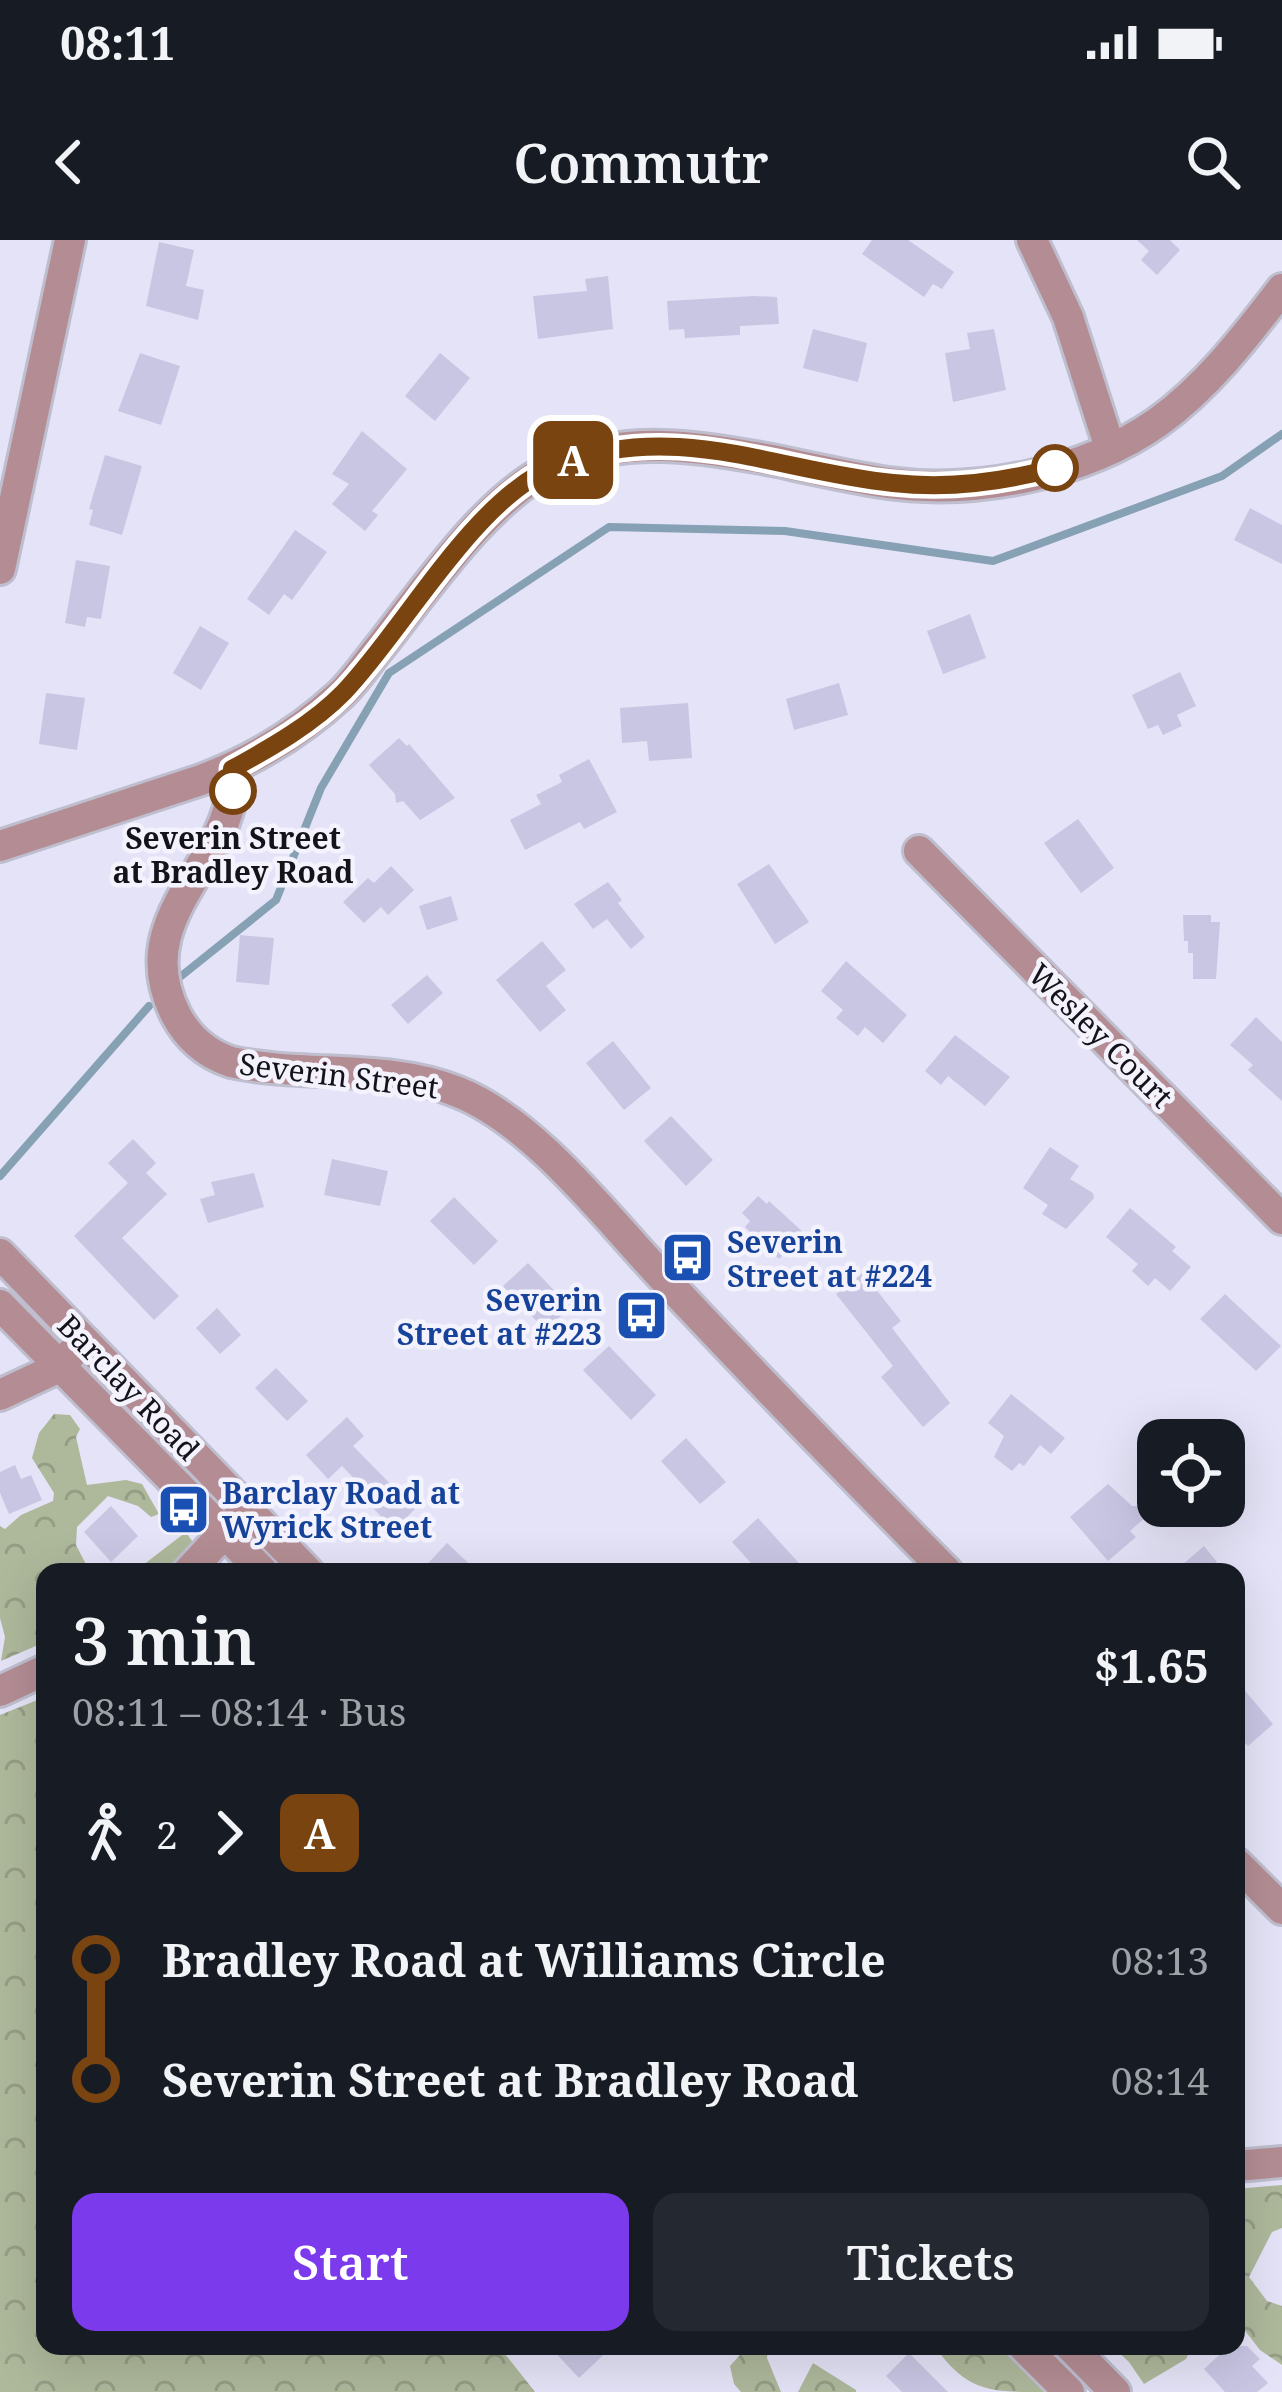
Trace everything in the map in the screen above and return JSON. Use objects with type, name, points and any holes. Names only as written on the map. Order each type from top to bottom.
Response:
[{"type":"street","points":[[0,568],[70,240]]},
{"type":"street","points":[[1032,240],[1068,317],[1110,448]]},
{"type":"street","points":[[0,846],[232,769],[285,738],[342,694],[488,515],[521,484],[558,464],[608,449],[690,445],[890,483],[997,483],[1110,448],[1155,424],[1210,377],[1282,289]]},
{"type":"street","name":"Severin Street","points":[[232,769],[227,819],[189,880],[166,938],[166,988],[187,1033],[206,1051],[231,1063],[401,1078],[458,1092],[491,1108],[546,1154],[938,1563]]},
{"type":"street","name":"Wesley Court","points":[[919,850],[1282,1219]]},
{"type":"street","name":"Barclay Road","points":[[0,1255],[299,1563]]},
{"type":"street","name":"Barclay Road","points":[[0,1305],[254,1563]]},
{"type":"street","points":[[0,1395],[59,1365],[86,1340]]},
{"type":"street","points":[[196,1563],[246,1510]]},
{"type":"street","points":[[0,1691],[36,1674]]},
{"type":"street","points":[[1245,1872],[1282,1910]]},
{"type":"street","points":[[1245,2164],[1282,2162]]},
{"type":"street","points":[[1032,2355],[1069,2392]]},
{"type":"street","points":[[1079,2355],[1115,2392]]},
{"type":"green space","points":[[90,1367],[216,1497],[214,1501],[85,1371]]},
{"type":"green space","points":[[54,1414],[70,1415],[80,1429],[76,1437],[87,1485],[126,1480],[142,1484],[159,1514],[151,1517],[138,1506],[108,1496],[77,1527],[76,1545],[85,1563],[36,1563],[36,1646],[1,1661],[5,1637],[0,1618],[0,1526],[5,1529],[21,1515],[53,1501],[54,1493],[32,1458],[39,1433]]},
{"type":"green space","points":[[186,1532],[198,1550],[180,1563],[146,1563]]},
{"type":"green space","points":[[36,1701],[36,2355],[506,2355],[535,2392],[0,2392],[0,1715]]},
{"type":"green space","points":[[1282,2185],[1282,2228],[1272,2232],[1249,2277],[1267,2301],[1282,2306],[1282,2365],[1260,2350],[1245,2331],[1245,2188]]},
{"type":"green space","points":[[740,2355],[767,2355],[781,2392],[741,2392],[730,2366]]},
{"type":"green space","points":[[941,2355],[1017,2355],[1044,2392],[981,2386]]},
{"type":"green space","points":[[1122,2355],[1188,2355],[1144,2384]]},
{"type":"green space","points":[[813,2363],[856,2390],[856,2392],[798,2392]]},
{"type":"building","points":[[872,240],[908,240],[954,272],[942,289],[933,284],[924,297],[862,254]]},
{"type":"building","points":[[1137,240],[1170,240],[1180,250],[1157,275],[1141,260],[1149,251]]},
{"type":"building","points":[[159,242],[194,250],[186,286],[204,290],[198,320],[146,306]]},
{"type":"building","points":[[608,276],[613,329],[538,339],[533,296],[587,291],[585,279]]},
{"type":"building","points":[[777,297],[779,324],[740,326],[740,335],[685,338],[684,329],[669,330],[667,301]]},
{"type":"building","points":[[813,329],[867,343],[858,382],[803,368]]},
{"type":"building","points":[[994,329],[1006,390],[953,402],[945,353],[970,349],[967,333]]},
{"type":"building","points":[[140,353],[180,366],[161,425],[118,411]]},
{"type":"building","points":[[440,353],[470,378],[435,421],[405,396]]},
{"type":"building","points":[[362,431],[407,469],[372,511],[378,515],[365,531],[332,504],[349,484],[332,474]]},
{"type":"building","points":[[105,455],[142,466],[122,535],[89,525]]},
{"type":"building","points":[[1250,508],[1282,525],[1282,564],[1234,540]]},
{"type":"building","points":[[295,530],[327,552],[292,600],[284,594],[269,615],[247,599]]},
{"type":"building","points":[[76,560],[110,566],[101,619],[87,617],[85,627],[65,623]]},
{"type":"building","points":[[970,614],[986,658],[943,674],[927,631]]},
{"type":"building","points":[[200,626],[229,643],[201,690],[173,673]]},
{"type":"building","points":[[1180,672],[1196,706],[1177,715],[1182,726],[1163,735],[1158,725],[1148,729],[1132,695]]},
{"type":"building","points":[[839,683],[848,715],[794,730],[786,699]]},
{"type":"building","points":[[46,693],[85,698],[77,750],[39,744]]},
{"type":"building","points":[[688,703],[692,758],[649,761],[647,741],[622,743],[620,708]]},
{"type":"building","points":[[399,738],[455,798],[420,820],[403,801],[396,803],[395,794],[369,765]]},
{"type":"building","points":[[589,759],[617,812],[584,829],[580,822],[525,850],[510,820],[541,804],[536,795],[562,782],[559,775]]},
{"type":"building","points":[[1078,819],[1114,868],[1081,893],[1044,843]]},
{"type":"building","points":[[769,864],[809,922],[775,944],[737,884]]},
{"type":"building","points":[[391,866],[414,890],[388,915],[381,907],[364,923],[343,902],[368,878],[374,883]]},
{"type":"building","points":[[608,882],[645,937],[631,949],[607,919],[593,929],[574,904]]},
{"type":"building","points":[[451,896],[458,920],[427,930],[419,906]]},
{"type":"building","points":[[1183,915],[1211,915],[1211,922],[1220,922],[1216,979],[1193,979],[1193,953],[1188,953],[1188,941],[1184,941]]},
{"type":"building","points":[[240,935],[274,938],[269,985],[236,982]]},
{"type":"building","points":[[542,941],[566,970],[546,986],[566,1010],[540,1032],[496,980]]},
{"type":"building","points":[[846,961],[907,1015],[883,1043],[865,1027],[858,1036],[836,1018],[843,1010],[821,991]]},
{"type":"building","points":[[427,975],[443,993],[408,1024],[391,1005]]},
{"type":"building","points":[[1256,1017],[1282,1042],[1282,1101],[1248,1070],[1253,1065],[1230,1045]]},
{"type":"building","points":[[955,1035],[1010,1077],[985,1106],[948,1076],[941,1085],[925,1071]]},
{"type":"building","points":[[613,1041],[651,1088],[624,1110],[586,1063]]},
{"type":"building","points":[[671,1116],[713,1160],[686,1186],[644,1141]]},
{"type":"building","points":[[133,1139],[156,1163],[146,1173],[167,1194],[122,1238],[179,1296],[154,1320],[74,1236],[128,1183],[108,1163]]},
{"type":"building","points":[[1050,1147],[1079,1166],[1070,1179],[1094,1198],[1066,1229],[1042,1214],[1048,1205],[1023,1188]]},
{"type":"building","points":[[332,1159],[388,1171],[380,1206],[324,1195]]},
{"type":"building","points":[[254,1173],[264,1207],[208,1223],[200,1199],[215,1195],[211,1182]]},
{"type":"building","points":[[758,1196],[804,1233],[779,1259],[745,1227],[750,1221],[742,1213]]},
{"type":"building","points":[[454,1197],[498,1241],[474,1265],[430,1221]]},
{"type":"building","points":[[1130,1208],[1176,1247],[1172,1251],[1191,1267],[1170,1291],[1155,1278],[1148,1286],[1132,1271],[1138,1264],[1106,1237]]},
{"type":"building","points":[[528,1263],[570,1307],[546,1331],[503,1286]]},
{"type":"building","points":[[863,1273],[901,1321],[892,1328],[950,1403],[923,1427],[881,1377],[893,1366],[836,1294]]},
{"type":"building","points":[[1225,1294],[1281,1346],[1256,1371],[1200,1319]]},
{"type":"building","points":[[217,1308],[241,1335],[220,1354],[196,1328]]},
{"type":"building","points":[[609,1346],[656,1395],[631,1420],[583,1370]]},
{"type":"building","points":[[276,1368],[308,1401],[287,1421],[255,1388]]},
{"type":"building","points":[[1011,1394],[1065,1438],[1051,1454],[1040,1445],[1024,1466],[1019,1463],[1012,1471],[994,1457],[1004,1436],[988,1423]]},
{"type":"building","points":[[347,1417],[364,1436],[353,1446],[415,1509],[394,1530],[372,1507],[377,1502],[342,1466],[328,1479],[306,1455]]},
{"type":"building","points":[[686,1438],[726,1482],[700,1504],[661,1461]]},
{"type":"building","points":[[15,1465],[21,1479],[31,1475],[42,1500],[9,1514],[0,1493],[0,1472]]},
{"type":"building","points":[[1108,1484],[1137,1506],[1137,1525],[1130,1531],[1136,1537],[1108,1561],[1070,1517]]},
{"type":"building","points":[[111,1506],[138,1536],[111,1562],[84,1532]]},
{"type":"building","points":[[758,1518],[799,1563],[751,1563],[732,1542]]},
{"type":"building","points":[[447,1543],[468,1563],[428,1563]]},
{"type":"building","points":[[1204,1546],[1217,1562],[1216,1563],[1184,1563]]},
{"type":"building","points":[[1245,1691],[1273,1724],[1248,1746],[1245,1743]]},
{"type":"building","points":[[1247,2346],[1260,2359],[1252,2366],[1268,2383],[1257,2392],[1225,2392],[1204,2369],[1219,2355],[1245,2355]]},
{"type":"building","points":[[557,2355],[603,2355],[579,2378]]},
{"type":"building","points":[[911,2355],[948,2392],[902,2392],[886,2376]]},
{"type":"waterway","points":[[180,977],[276,900],[321,788],[389,673],[609,527],[785,531],[993,561],[1222,476],[1282,434]]},
{"type":"waterway","points":[[0,1176],[149,1006]]},
{"type":"bus line","name":"A","points":[[233,791],[232,769],[285,738],[342,694],[488,515],[521,484],[558,464],[608,449],[648,444],[690,445],[890,483],[997,483],[1055,468]]},
{"type":"place","name":"Severin Street at Bradley Road","points":[[233,791]]},
{"type":"place","name":"Severin Street at #224","points":[[688,1258]]},
{"type":"place","name":"Severin Street at #223","points":[[641,1316]]},
{"type":"place","name":"Barclay Road at Wyrick Street","points":[[183,1509]]}]
